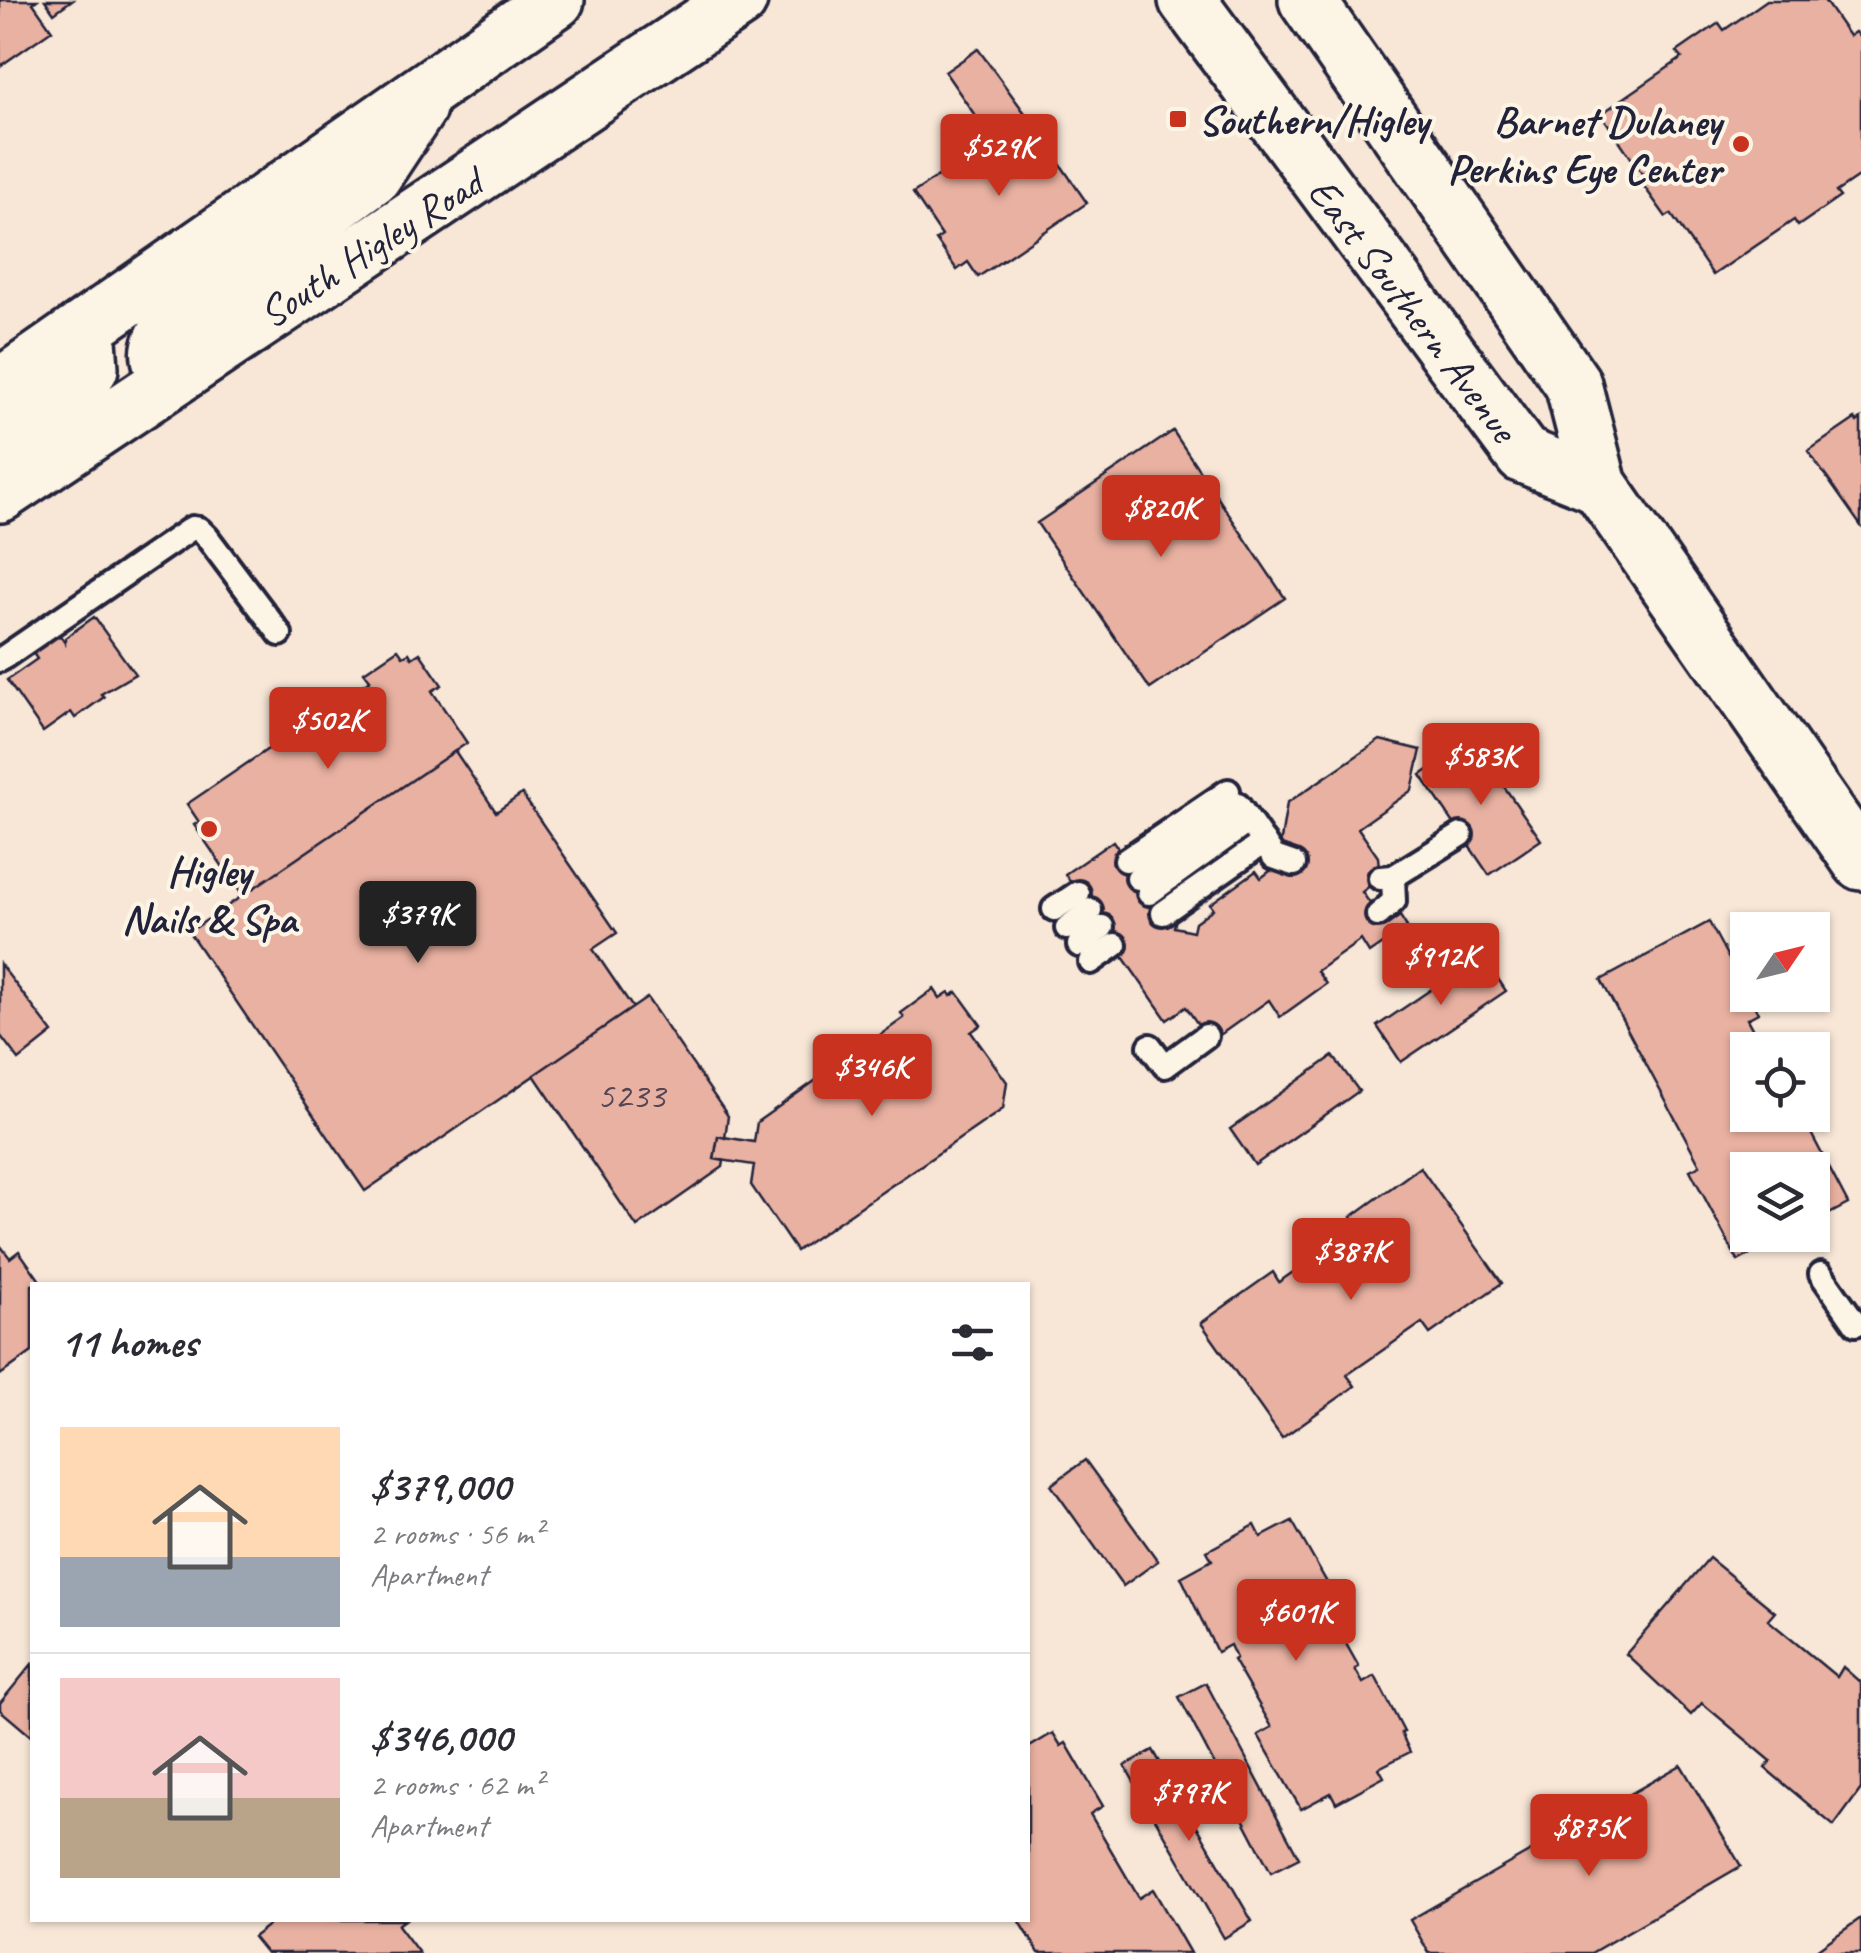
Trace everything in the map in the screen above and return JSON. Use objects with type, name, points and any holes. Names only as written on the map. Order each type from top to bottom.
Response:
[{"type":"main road","points":[[0,387],[556,0]]},
{"type":"main road","name":"South Higley Road","points":[[0,494],[740,0]]},
{"type":"main road","name":"East Southern Avenue","points":[[1187,0],[1522,456],[1599,485]]},
{"type":"main road","name":"East Southern Avenue","points":[[1307,0],[1573,384],[1599,485],[1861,862]]},
{"type":"main road","points":[[170,379],[158,361],[160,342],[171,326],[373,176],[434,85]]},
{"type":"main road","points":[[0,440],[79,385],[90,368],[86,328]]},
{"type":"lane","points":[[0,660],[192,528],[207,537],[280,634]]},
{"type":"lane","points":[[1144,886],[1228,791]]},
{"type":"lane","points":[[1144,886],[1238,806],[1274,857],[1294,864]]},
{"type":"lane","points":[[1378,915],[1394,901],[1386,877],[1461,835]]},
{"type":"lane","points":[[1144,886],[1264,842]]},
{"type":"lane","points":[[1073,936],[1096,919],[1073,936]]},
{"type":"lane","points":[[1150,1046],[1165,1066],[1206,1036]]},
{"type":"lane","points":[[1821,1274],[1856,1324]]},
{"type":"building","points":[[0,0],[37,0],[33,3],[52,30],[0,66]]},
{"type":"building","points":[[45,0],[72,0],[54,13]]},
{"type":"building","name":"Barnet Dulaney Perkins Eye Center","points":[[1767,0],[1824,0],[1849,36],[1855,32],[1861,39],[1861,175],[1836,192],[1840,197],[1798,226],[1794,220],[1713,275],[1671,214],[1666,217],[1638,178],[1643,175],[1601,114],[1682,58],[1677,52],[1719,23],[1724,30]]},
{"type":"building","points":[[978,49],[1027,116],[992,140],[945,72]]},
{"type":"building","points":[[1027,116],[1087,203],[978,277],[968,262],[957,270],[936,240],[942,236],[913,193]]},
{"type":"building","points":[[1855,419],[1861,419],[1861,526],[1808,451]]},
{"type":"building","points":[[1173,431],[1285,598],[1150,689],[1037,523]]},
{"type":"building","points":[[94,617],[135,674],[101,694],[104,697],[75,718],[71,712],[43,732],[7,680],[37,659],[31,650],[57,631],[65,643],[65,638]]},
{"type":"building","points":[[398,649],[403,656],[409,653],[412,658],[420,653],[442,685],[432,691],[467,743],[243,896],[194,825],[199,822],[187,804],[370,680],[364,672]]},
{"type":"building","points":[[1380,740],[1421,750],[1412,790],[1358,828],[1378,857],[1380,878],[1362,892],[1386,926],[1400,916],[1407,927],[1369,953],[1361,940],[1317,971],[1326,984],[1280,1017],[1269,1000],[1210,1042],[1186,1007],[1167,1020],[1065,874],[1113,841],[1166,917],[1176,919],[1174,927],[1193,931],[1195,922],[1213,909],[1210,904],[1256,871],[1261,878],[1278,865],[1294,864],[1291,848],[1280,846],[1287,803]]},
{"type":"building","points":[[1472,740],[1541,840],[1489,875],[1421,775]]},
{"type":"building","points":[[455,751],[496,812],[522,794],[617,933],[593,949],[633,1008],[365,1191],[189,932]]},
{"type":"building","points":[[1709,922],[1730,961],[1730,1012],[1758,1013],[1747,1019],[1754,1032],[1730,1032],[1730,1132],[1810,1132],[1821,1152],[1730,1152],[1730,1246],[1690,1170],[1700,1165],[1601,980]]},
{"type":"building","points":[[1482,955],[1506,991],[1401,1062],[1377,1026]]},
{"type":"building","points":[[0,964],[53,1033],[19,1060],[0,1035]]},
{"type":"building","points":[[934,989],[940,998],[957,992],[981,1025],[971,1032],[1007,1082],[1003,1109],[796,1251],[751,1185],[754,1165],[714,1159],[718,1136],[754,1142],[757,1122],[904,1018],[901,1013]]},
{"type":"building","points":[[647,998],[728,1116],[725,1138],[718,1136],[714,1159],[724,1161],[723,1167],[637,1227],[534,1075]]},
{"type":"building","points":[[1333,1056],[1359,1091],[1255,1165],[1230,1129]]},
{"type":"building","points":[[1420,1167],[1502,1283],[1430,1334],[1422,1323],[1347,1375],[1355,1386],[1282,1438],[1201,1323],[1273,1272],[1279,1282],[1357,1227],[1351,1217]]},
{"type":"building","points":[[1830,1170],[1848,1204],[1830,1214]]},
{"type":"building","points":[[0,1245],[10,1258],[19,1251],[41,1282],[30,1282],[30,1353],[0,1375]]},
{"type":"building","points":[[1733,1252],[1755,1252],[1738,1261]]},
{"type":"building","points":[[1085,1460],[1158,1561],[1123,1586],[1051,1485]]},
{"type":"building","points":[[1292,1521],[1334,1595],[1322,1601],[1359,1667],[1355,1669],[1363,1683],[1375,1676],[1410,1752],[1379,1768],[1384,1777],[1336,1803],[1331,1793],[1301,1809],[1258,1735],[1272,1727],[1233,1660],[1236,1658],[1230,1645],[1217,1652],[1181,1577],[1212,1560],[1207,1551],[1255,1525],[1261,1537]]},
{"type":"building","points":[[1709,1558],[1775,1612],[1768,1620],[1837,1677],[1843,1667],[1861,1683],[1861,1789],[1834,1826],[1765,1768],[1771,1761],[1702,1703],[1691,1715],[1626,1654]]},
{"type":"building","points":[[30,1666],[30,1735],[0,1710],[0,1703]]},
{"type":"building","points":[[1206,1683],[1299,1858],[1271,1872],[1179,1697]]},
{"type":"building","points":[[1053,1733],[1061,1746],[1066,1743],[1103,1806],[1090,1814],[1139,1898],[1153,1889],[1190,1953],[1039,1953],[1020,1922],[1030,1922],[1030,1747]]},
{"type":"building","points":[[1153,1750],[1252,1921],[1224,1938],[1125,1766]]},
{"type":"building","points":[[1681,1765],[1741,1866],[1591,1953],[1429,1953],[1410,1920]]},
{"type":"building","points":[[1861,1918],[1861,1953],[1812,1953]]},
{"type":"building","points":[[272,1922],[402,1922],[398,1925],[419,1953],[266,1953],[253,1937]]},
{"type":"place","name":"Southern/Higley","points":[[1178,119]]},
{"type":"place","name":"Barnet Dulaney Perkins Eye Center","points":[[1741,144]]},
{"type":"place","name":"Higley Nails & Spa","points":[[209,829]]}]
